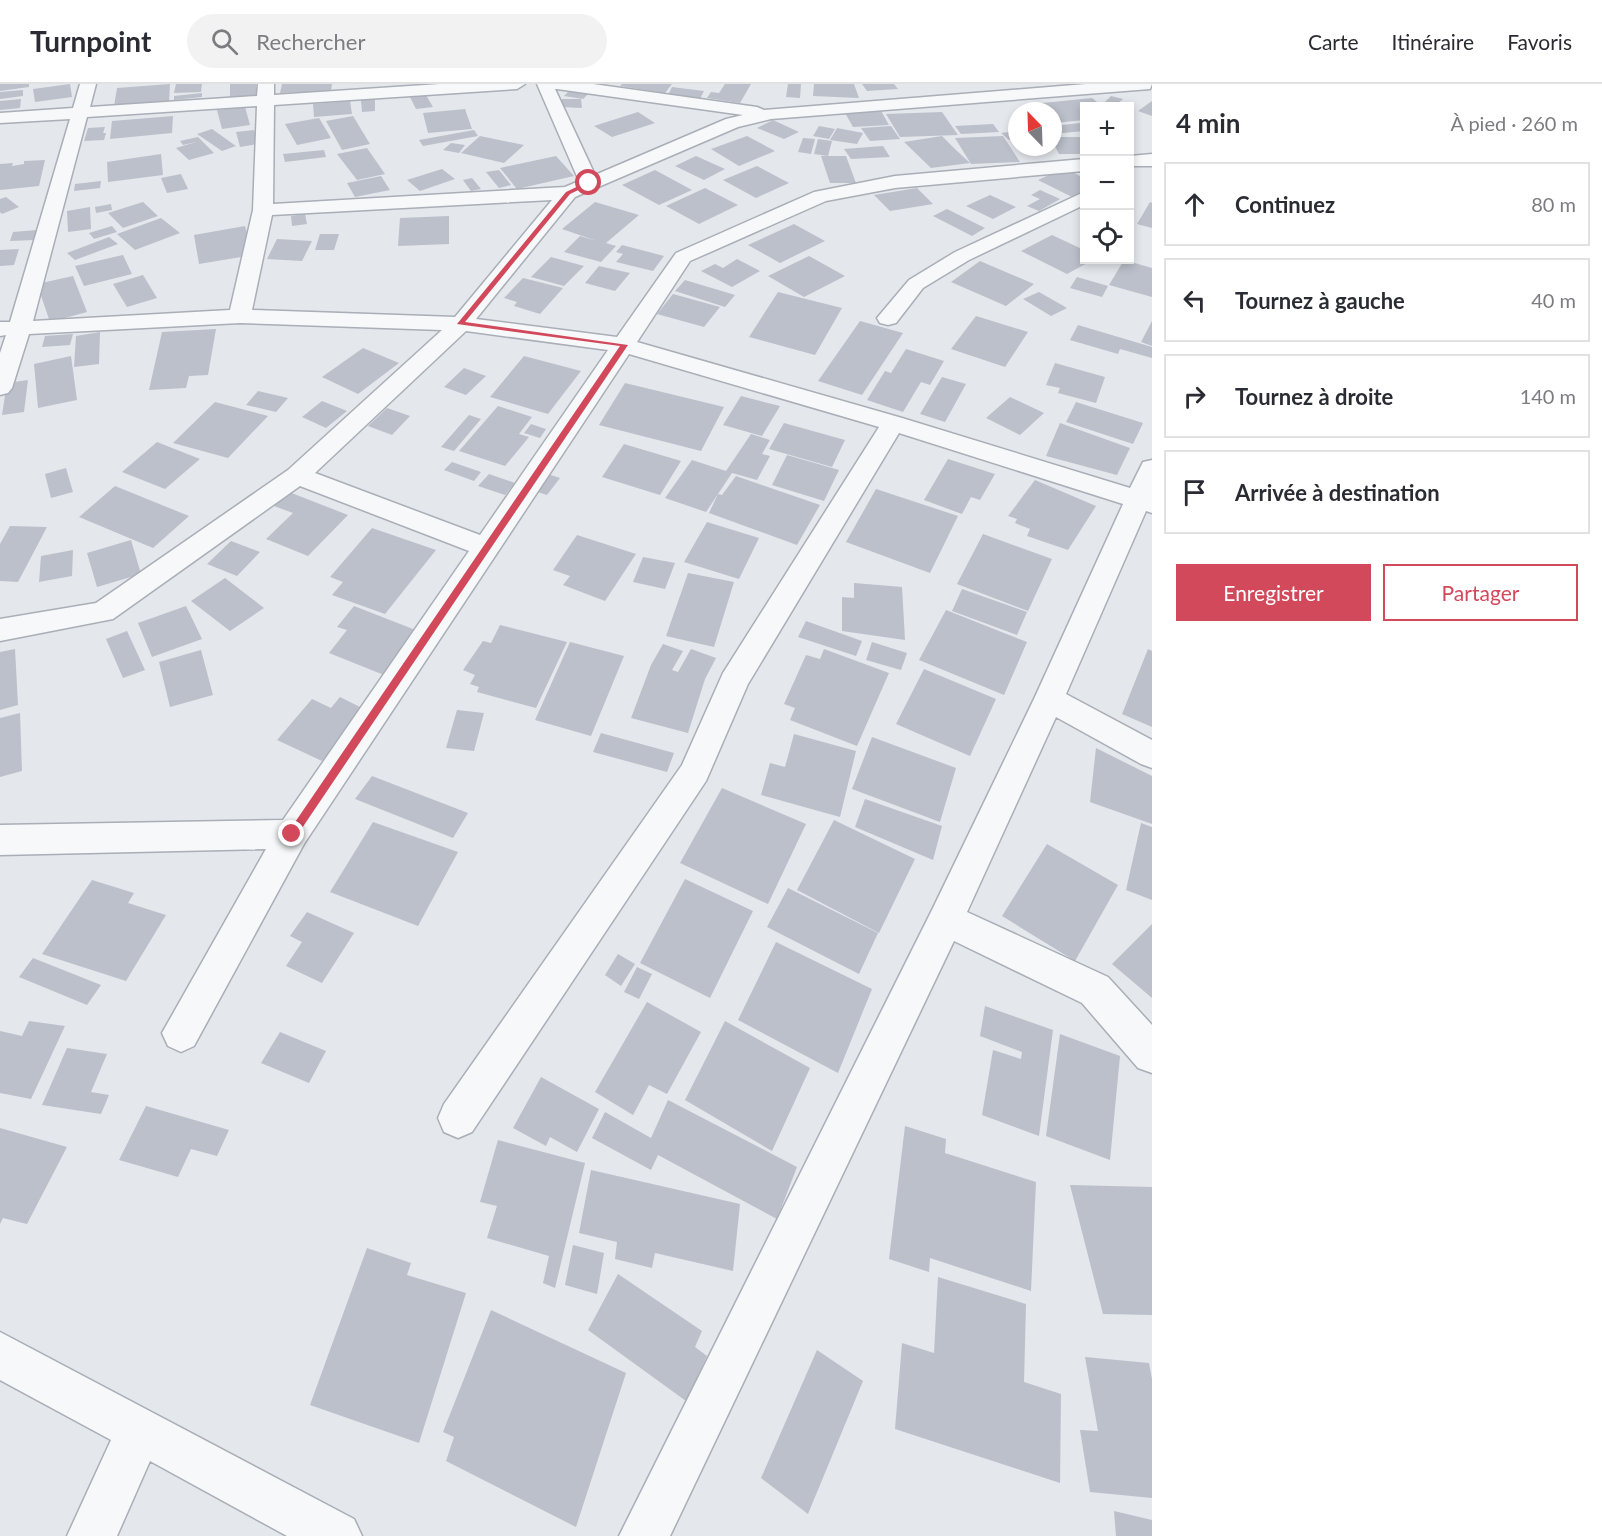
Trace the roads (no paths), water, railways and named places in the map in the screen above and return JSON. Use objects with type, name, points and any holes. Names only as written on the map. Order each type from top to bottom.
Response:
[{"type":"street","points":[[0,388],[10,328],[88,84]]},
{"type":"street","points":[[0,118],[79,113],[266,92],[517,84]]},
{"type":"street","points":[[545,84],[589,183]]},
{"type":"street","points":[[557,84],[771,114]]},
{"type":"street","points":[[263,210],[568,193],[732,123],[771,114],[1148,85]]},
{"type":"street","points":[[1133,100],[1148,85]]},
{"type":"street","points":[[240,316],[263,210],[266,92]]},
{"type":"street","points":[[1134,163],[1152,160]]},
{"type":"street","points":[[181,1033],[292,834],[683,257],[821,196],[895,182],[1080,165]]},
{"type":"street","points":[[0,630],[102,612],[297,476],[461,324],[568,193]]},
{"type":"street","points":[[888,318],[916,284],[925,278],[962,256],[1080,200]]},
{"type":"street","points":[[10,328],[240,316],[461,324],[624,345],[893,423],[1148,492],[946,920],[644,1536]]},
{"type":"street","points":[[458,1118],[695,772],[734,681],[893,423]]},
{"type":"street","points":[[297,476],[487,548]]},
{"type":"street","points":[[1049,699],[1152,755]]},
{"type":"street","points":[[0,840],[292,834]]},
{"type":"street","points":[[946,920],[1095,990],[1152,1054]]},
{"type":"street","points":[[0,1354],[337,1536]]},
{"type":"street","points":[[92,1536],[140,1430]]}]
